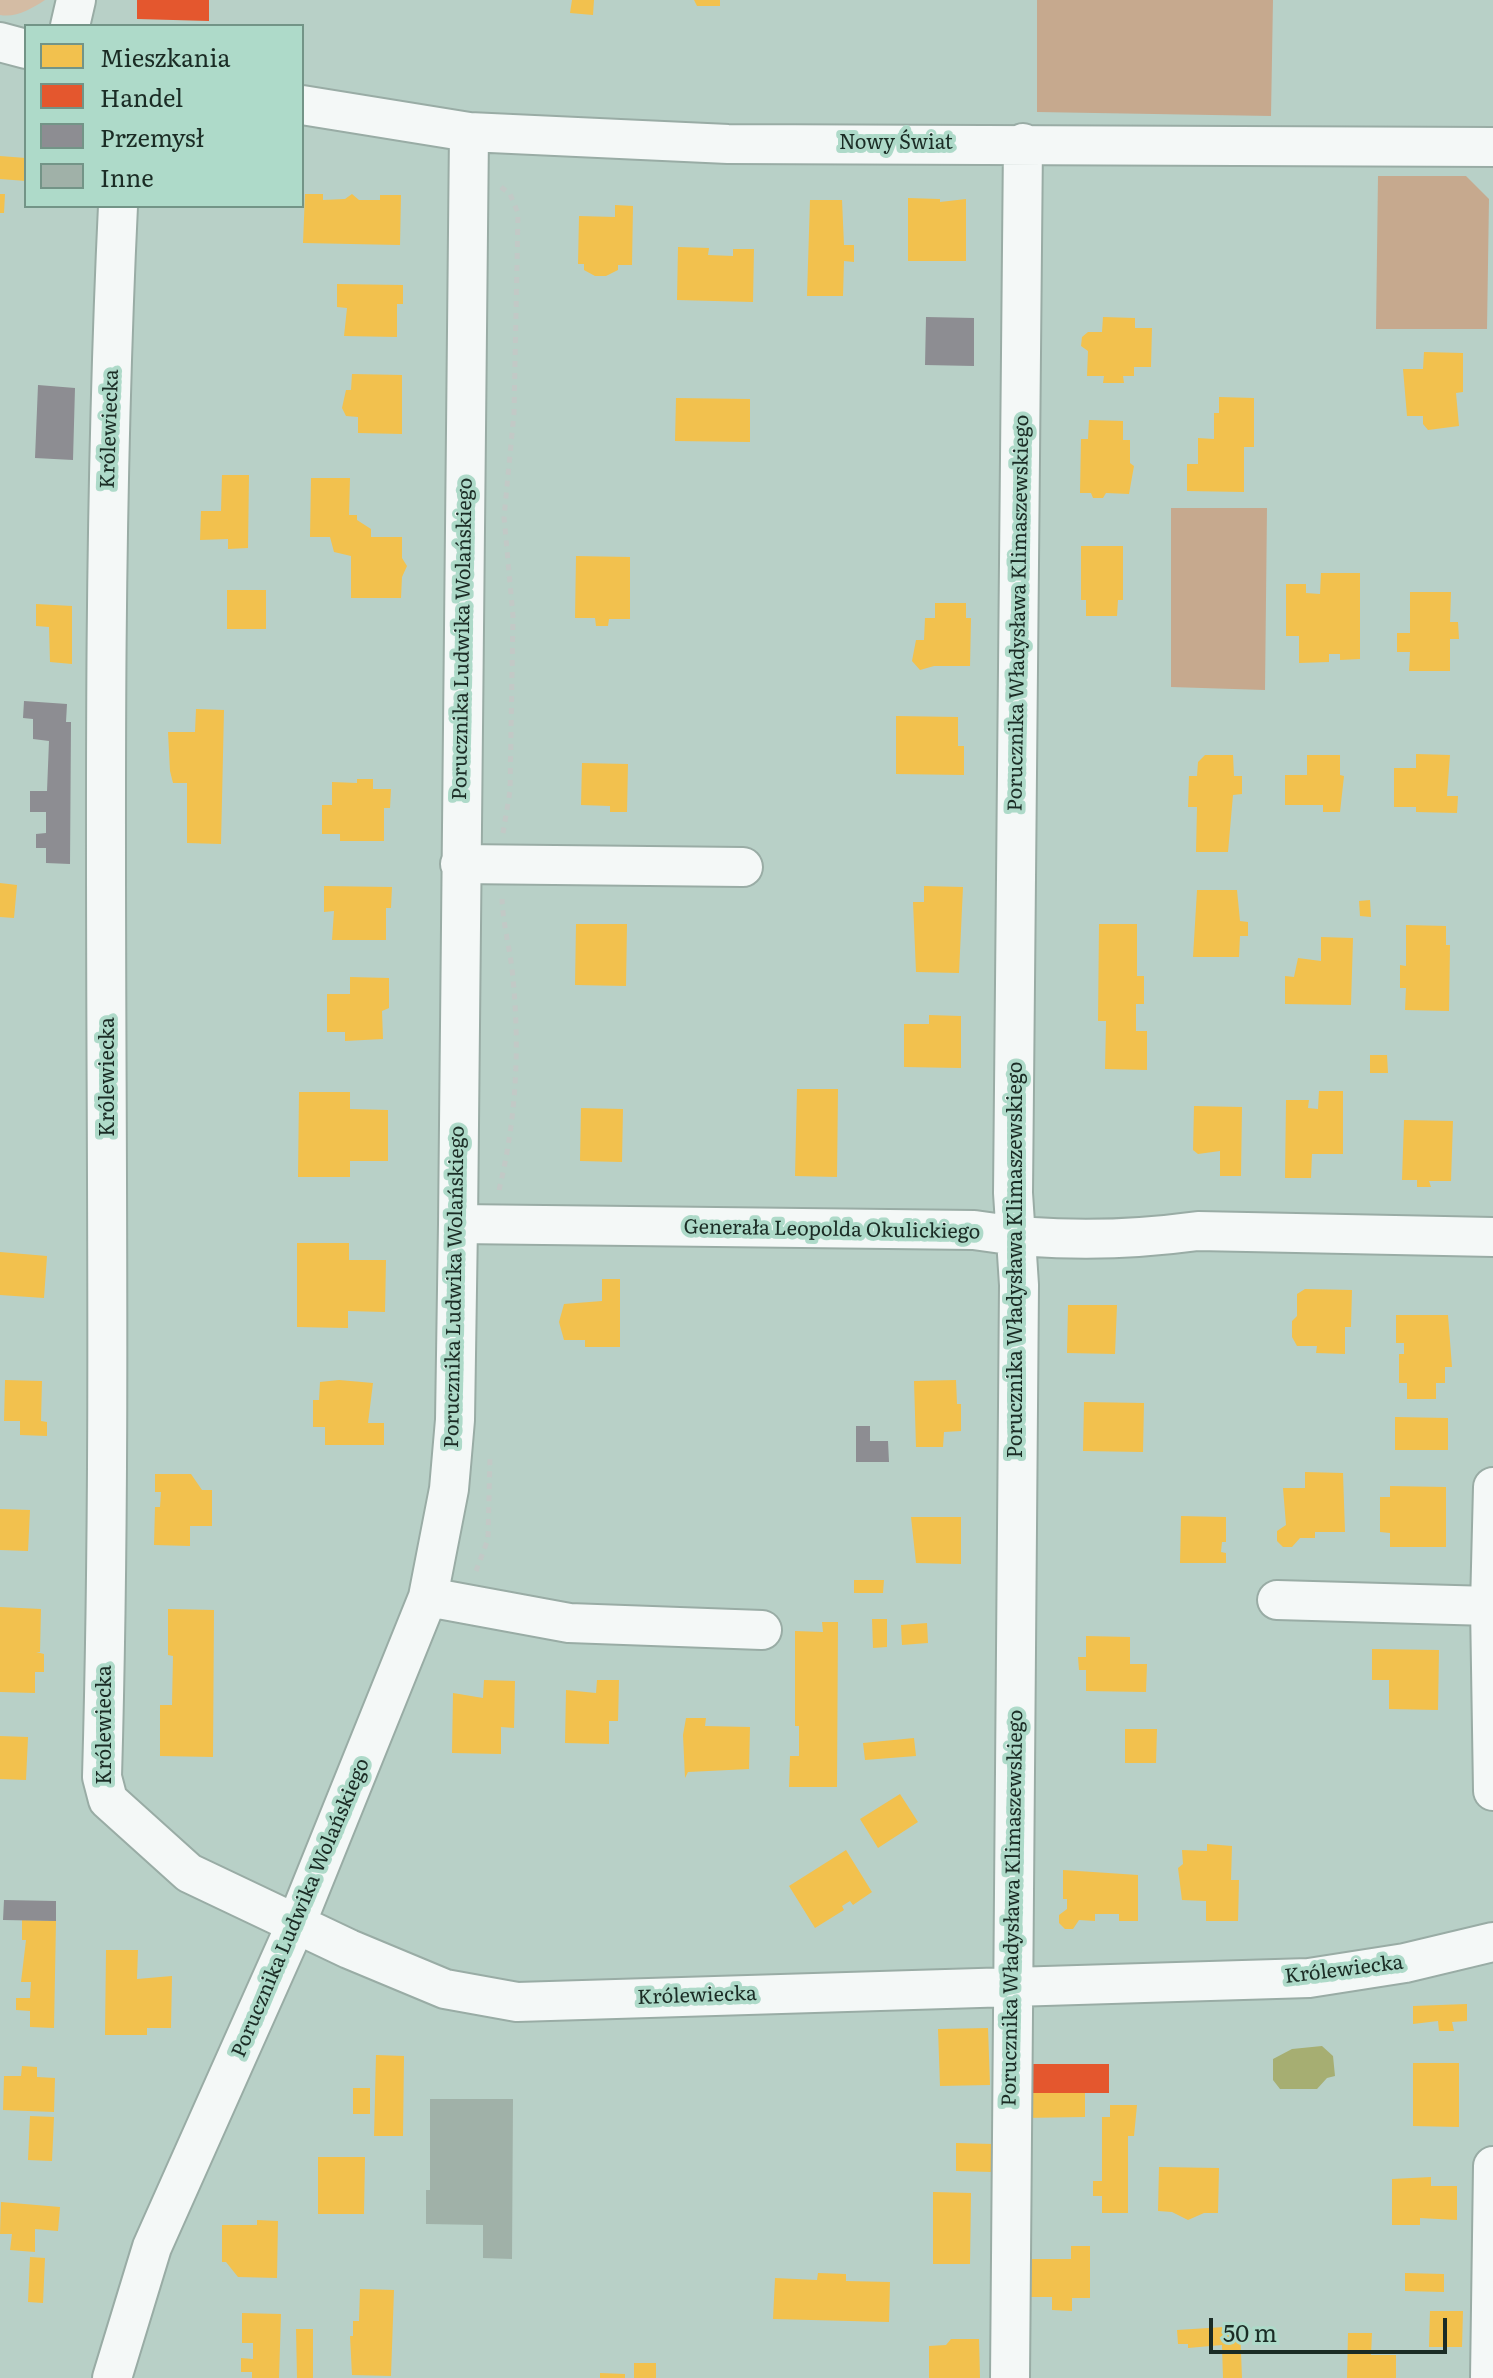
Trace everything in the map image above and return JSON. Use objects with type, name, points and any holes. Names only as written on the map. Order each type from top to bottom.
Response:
[{"type":"street","points":[[70,24],[76,0]]},
{"type":"street","points":[[0,42],[24,48]]},
{"type":"street","name":"Nowy Świat","points":[[304,105],[469,132],[728,144],[1493,147]]},
{"type":"street","name":"Porucznika Ludwika Wolańskiego","points":[[112,2378],[152,2247],[296,1924],[428,1597],[453,1453],[469,132]]},
{"type":"street","name":"Porucznika Władysława Klimaszewskiego","points":[[1010,2378],[1019,1285],[1014,1236],[1023,143]]},
{"type":"street","name":"Królewiecka","points":[[118,208],[105,589],[109,1246],[102,1777],[108,1800],[189,1873],[445,1989],[517,2002],[1309,1978],[1405,1963],[1493,1942]]},
{"type":"street","points":[[460,864],[743,867]]},
{"type":"street","name":"Generała Leopolda Okulickiego","points":[[458,1224],[974,1230],[1014,1236],[1157,1237],[1198,1231],[1493,1237]]},
{"type":"street","points":[[1493,1487],[1490,1606],[1493,1791]]},
{"type":"street","points":[[428,1597],[569,1623],[762,1630]]},
{"type":"street","points":[[1277,1600],[1490,1606]]},
{"type":"street","points":[[1490,2378],[1493,2166]]},
{"type":"shaded area","points":[[0,0],[45,0],[23,12],[6,16],[0,15]]},
{"type":"shaded area","points":[[1037,0],[1273,0],[1271,116],[1037,112]]},
{"type":"shaded area","points":[[1378,176],[1466,176],[1489,199],[1487,329],[1376,329]]},
{"type":"shaded area","points":[[1171,508],[1267,508],[1265,690],[1171,687]]},
{"type":"shaded area","points":[[1322,2046],[1333,2056],[1335,2076],[1327,2078],[1317,2089],[1280,2089],[1273,2080],[1273,2059],[1292,2049]]},
{"type":"building: Mieszkania","points":[[572,0],[594,0],[593,15],[570,13]]},
{"type":"building: Mieszkania","points":[[694,0],[720,0],[720,6],[697,6]]},
{"type":"building: Mieszkania","points":[[0,156],[24,158],[24,181],[0,179]]},
{"type":"building: Mieszkania","points":[[0,194],[5,194],[4,213],[0,213]]},
{"type":"building: Mieszkania","points":[[305,194],[323,194],[323,200],[345,199],[352,194],[359,200],[380,200],[380,195],[401,195],[400,245],[303,243]]},
{"type":"building: Mieszkania","points":[[908,198],[940,199],[940,202],[966,199],[966,261],[908,261]]},
{"type":"building: Mieszkania","points":[[810,200],[842,200],[844,245],[854,245],[854,262],[844,261],[843,296],[807,296]]},
{"type":"building: Mieszkania","points":[[615,205],[633,206],[632,265],[618,265],[618,270],[606,276],[595,276],[584,270],[584,264],[578,264],[579,216],[615,217]]},
{"type":"building: Mieszkania","points":[[678,247],[709,248],[708,255],[733,256],[733,249],[754,249],[753,302],[677,300]]},
{"type":"building: Mieszkania","points":[[337,284],[403,285],[403,304],[397,304],[397,337],[344,336],[347,308],[337,307]]},
{"type":"building: Mieszkania","points":[[1103,317],[1135,318],[1135,328],[1152,328],[1151,367],[1134,367],[1134,376],[1123,376],[1124,383],[1103,383],[1104,376],[1087,376],[1088,351],[1081,346],[1082,337],[1088,332],[1102,332]]},
{"type":"building: Mieszkania","points":[[1424,352],[1463,353],[1463,392],[1456,393],[1459,426],[1428,430],[1423,424],[1423,416],[1407,416],[1403,369],[1423,369]]},
{"type":"building: Mieszkania","points":[[352,374],[402,375],[402,434],[358,433],[358,417],[346,416],[342,408],[346,390],[351,390]]},
{"type":"building: Mieszkania","points":[[1219,397],[1254,398],[1254,447],[1244,447],[1244,492],[1187,491],[1187,464],[1198,464],[1198,438],[1214,439],[1214,413],[1219,413]]},
{"type":"building: Mieszkania","points":[[676,398],[750,399],[750,442],[675,441]]},
{"type":"building: Mieszkania","points":[[1089,420],[1123,421],[1123,440],[1130,440],[1130,463],[1134,466],[1129,494],[1106,493],[1103,498],[1093,498],[1091,493],[1080,493],[1081,439],[1088,439]]},
{"type":"building: Mieszkania","points":[[222,475],[249,475],[248,548],[228,549],[228,539],[200,540],[201,511],[221,511]]},
{"type":"building: Mieszkania","points":[[311,478],[350,478],[349,515],[357,515],[357,520],[371,529],[371,537],[402,537],[402,558],[407,566],[402,577],[401,598],[351,598],[351,556],[334,552],[330,537],[310,537]]},
{"type":"building: Mieszkania","points":[[1081,546],[1123,546],[1123,600],[1118,600],[1117,616],[1086,616],[1086,600],[1081,600]]},
{"type":"building: Mieszkania","points":[[576,556],[630,557],[630,619],[609,619],[608,626],[596,626],[595,618],[575,618]]},
{"type":"building: Mieszkania","points":[[1321,573],[1360,573],[1360,659],[1340,660],[1340,654],[1329,654],[1329,662],[1299,663],[1299,636],[1286,636],[1286,584],[1306,584],[1306,593],[1320,594]]},
{"type":"building: Mieszkania","points":[[227,590],[266,590],[266,629],[227,629]]},
{"type":"building: Mieszkania","points":[[1410,592],[1451,592],[1450,622],[1458,622],[1459,639],[1450,639],[1450,671],[1409,671],[1410,652],[1397,652],[1397,633],[1410,633]]},
{"type":"building: Mieszkania","points":[[935,603],[966,603],[966,618],[971,618],[970,666],[934,666],[920,670],[912,661],[916,640],[924,640],[925,618],[935,618]]},
{"type":"building: Mieszkania","points":[[36,604],[72,606],[72,664],[50,662],[49,627],[36,626]]},
{"type":"building: Mieszkania","points":[[196,709],[224,710],[221,844],[187,843],[187,783],[173,783],[170,771],[168,732],[195,732]]},
{"type":"building: Mieszkania","points":[[896,716],[958,717],[958,746],[964,746],[964,775],[896,774]]},
{"type":"building: Mieszkania","points":[[1416,754],[1450,755],[1447,796],[1458,796],[1457,813],[1416,812],[1416,807],[1394,807],[1394,768],[1416,768]]},
{"type":"building: Mieszkania","points":[[1205,755],[1233,755],[1234,776],[1242,776],[1242,794],[1233,795],[1228,852],[1196,852],[1197,807],[1188,807],[1189,776],[1197,776],[1198,762]]},
{"type":"building: Mieszkania","points":[[1307,755],[1340,755],[1340,775],[1344,776],[1340,812],[1323,812],[1323,805],[1285,805],[1285,775],[1307,775]]},
{"type":"building: Mieszkania","points":[[582,763],[628,764],[627,812],[610,812],[610,806],[581,805]]},
{"type":"building: Mieszkania","points":[[357,779],[373,779],[373,789],[391,789],[390,808],[384,808],[384,841],[340,841],[340,834],[322,834],[322,805],[332,805],[332,782],[357,783]]},
{"type":"building: Mieszkania","points":[[0,883],[17,885],[14,918],[0,917]]},
{"type":"building: Mieszkania","points":[[324,886],[392,887],[391,908],[386,908],[386,940],[332,940],[334,911],[324,912]]},
{"type":"building: Mieszkania","points":[[924,886],[963,887],[959,973],[916,972],[913,902],[924,902]]},
{"type":"building: Mieszkania","points":[[1197,890],[1237,890],[1240,921],[1248,922],[1248,936],[1240,936],[1239,957],[1193,957]]},
{"type":"building: Mieszkania","points":[[1370,900],[1371,917],[1360,916],[1359,901]]},
{"type":"building: Mieszkania","points":[[576,924],[627,924],[626,986],[575,985]]},
{"type":"building: Mieszkania","points":[[1099,924],[1137,924],[1137,976],[1144,976],[1144,1004],[1136,1004],[1136,1031],[1147,1031],[1147,1070],[1105,1069],[1106,1021],[1098,1021]]},
{"type":"building: Mieszkania","points":[[1406,925],[1446,926],[1446,945],[1450,945],[1449,1011],[1405,1010],[1406,988],[1400,988],[1400,965],[1406,966]]},
{"type":"building: Mieszkania","points":[[1321,937],[1353,938],[1351,1005],[1285,1004],[1285,976],[1294,977],[1298,958],[1321,961]]},
{"type":"building: Mieszkania","points":[[350,977],[389,978],[389,1008],[382,1011],[383,1039],[345,1041],[345,1032],[327,1032],[327,994],[350,994]]},
{"type":"building: Mieszkania","points":[[929,1015],[961,1016],[961,1068],[904,1067],[904,1024],[929,1024]]},
{"type":"building: Mieszkania","points":[[1370,1055],[1387,1055],[1388,1073],[1370,1073]]},
{"type":"building: Mieszkania","points":[[797,1089],[838,1089],[837,1177],[795,1176]]},
{"type":"building: Mieszkania","points":[[1319,1091],[1343,1091],[1343,1154],[1312,1154],[1311,1178],[1285,1178],[1286,1100],[1309,1100],[1308,1108],[1318,1109]]},
{"type":"building: Mieszkania","points":[[299,1092],[350,1092],[350,1109],[388,1110],[388,1161],[350,1161],[350,1177],[298,1177]]},
{"type":"building: Mieszkania","points":[[1194,1106],[1242,1107],[1241,1176],[1220,1176],[1220,1151],[1198,1154],[1193,1150]]},
{"type":"building: Mieszkania","points":[[581,1108],[623,1109],[622,1162],[580,1161]]},
{"type":"building: Mieszkania","points":[[1404,1120],[1453,1121],[1451,1181],[1429,1181],[1431,1187],[1417,1187],[1417,1180],[1402,1180]]},
{"type":"building: Mieszkania","points":[[297,1243],[349,1243],[349,1260],[386,1260],[385,1312],[348,1311],[348,1328],[297,1327]]},
{"type":"building: Mieszkania","points":[[0,1252],[47,1256],[44,1298],[0,1295]]},
{"type":"building: Mieszkania","points":[[602,1279],[620,1279],[620,1347],[585,1347],[585,1340],[564,1340],[559,1322],[564,1304],[602,1301]]},
{"type":"building: Mieszkania","points":[[1305,1289],[1352,1290],[1351,1327],[1345,1327],[1345,1354],[1316,1353],[1317,1346],[1297,1346],[1292,1337],[1292,1321],[1297,1316],[1297,1294]]},
{"type":"building: Mieszkania","points":[[1068,1305],[1117,1305],[1115,1354],[1067,1353]]},
{"type":"building: Mieszkania","points":[[1396,1315],[1448,1315],[1452,1367],[1445,1367],[1445,1383],[1436,1383],[1436,1399],[1407,1399],[1407,1383],[1399,1383],[1399,1354],[1404,1354],[1404,1343],[1396,1343]]},
{"type":"building: Mieszkania","points":[[5,1380],[42,1381],[41,1421],[47,1422],[47,1436],[20,1435],[20,1421],[4,1421]]},
{"type":"building: Mieszkania","points":[[956,1380],[957,1404],[961,1404],[961,1431],[944,1432],[943,1447],[916,1447],[914,1381]]},
{"type":"building: Mieszkania","points":[[320,1382],[373,1383],[368,1423],[384,1423],[384,1445],[325,1445],[325,1427],[313,1427],[313,1400],[319,1400]]},
{"type":"building: Mieszkania","points":[[1084,1402],[1144,1403],[1143,1452],[1083,1451]]},
{"type":"building: Mieszkania","points":[[1395,1417],[1448,1418],[1448,1450],[1395,1450]]},
{"type":"building: Mieszkania","points":[[1305,1472],[1343,1473],[1345,1532],[1315,1532],[1315,1538],[1300,1538],[1292,1547],[1283,1547],[1277,1541],[1277,1531],[1286,1525],[1283,1488],[1305,1488]]},
{"type":"building: Mieszkania","points":[[155,1474],[191,1474],[202,1490],[212,1490],[212,1526],[190,1526],[190,1546],[154,1545],[155,1507],[160,1507],[161,1492],[155,1492]]},
{"type":"building: Mieszkania","points":[[1390,1486],[1446,1487],[1446,1547],[1390,1547],[1390,1533],[1380,1532],[1380,1497],[1390,1497]]},
{"type":"building: Mieszkania","points":[[0,1509],[30,1510],[28,1551],[0,1550]]},
{"type":"building: Mieszkania","points":[[1181,1516],[1226,1517],[1226,1542],[1222,1542],[1221,1552],[1226,1553],[1226,1563],[1180,1563]]},
{"type":"building: Mieszkania","points":[[911,1517],[961,1517],[961,1564],[916,1563]]},
{"type":"building: Mieszkania","points":[[854,1580],[884,1580],[883,1593],[854,1593]]},
{"type":"building: Mieszkania","points":[[0,1607],[41,1609],[40,1652],[36,1652],[44,1654],[44,1672],[35,1672],[35,1693],[0,1692]]},
{"type":"building: Mieszkania","points":[[168,1609],[214,1610],[213,1757],[160,1756],[160,1705],[172,1705],[173,1656],[168,1655]]},
{"type":"building: Mieszkania","points":[[872,1619],[887,1619],[887,1647],[873,1648]]},
{"type":"building: Mieszkania","points":[[822,1622],[838,1622],[837,1787],[789,1787],[790,1756],[799,1756],[799,1726],[795,1726],[795,1631],[823,1632]]},
{"type":"building: Mieszkania","points":[[927,1623],[928,1643],[902,1645],[901,1625]]},
{"type":"building: Mieszkania","points":[[1086,1636],[1130,1637],[1130,1664],[1147,1664],[1146,1692],[1086,1691],[1086,1670],[1079,1670],[1078,1657],[1086,1657]]},
{"type":"building: Mieszkania","points":[[1372,1649],[1439,1650],[1438,1710],[1389,1709],[1389,1680],[1372,1680]]},
{"type":"building: Mieszkania","points":[[484,1680],[515,1681],[514,1728],[501,1727],[501,1754],[452,1753],[453,1693],[483,1698]]},
{"type":"building: Mieszkania","points":[[597,1680],[619,1680],[618,1721],[609,1721],[609,1744],[565,1743],[566,1690],[596,1693]]},
{"type":"building: Mieszkania","points":[[686,1718],[706,1718],[705,1726],[750,1727],[749,1769],[688,1772],[685,1778],[683,1735]]},
{"type":"building: Mieszkania","points":[[1125,1729],[1157,1729],[1156,1763],[1125,1763]]},
{"type":"building: Mieszkania","points":[[0,1736],[28,1737],[26,1780],[0,1779]]},
{"type":"building: Mieszkania","points":[[914,1738],[916,1756],[865,1760],[863,1743]]},
{"type":"building: Mieszkania","points":[[900,1794],[918,1822],[878,1848],[860,1819]]},
{"type":"building: Mieszkania","points":[[1207,1844],[1232,1846],[1231,1880],[1239,1880],[1238,1921],[1206,1921],[1206,1901],[1182,1900],[1178,1868],[1183,1864],[1182,1850],[1207,1851]]},
{"type":"building: Mieszkania","points":[[846,1850],[872,1892],[853,1905],[850,1901],[842,1906],[844,1910],[815,1928],[789,1886]]},
{"type":"building: Mieszkania","points":[[1063,1870],[1138,1875],[1138,1921],[1119,1921],[1119,1914],[1095,1914],[1095,1921],[1079,1920],[1073,1929],[1065,1929],[1059,1923],[1059,1915],[1067,1909],[1067,1899],[1063,1899]]},
{"type":"building: Mieszkania","points":[[22,1920],[56,1921],[54,2028],[30,2027],[30,2011],[16,2010],[16,1998],[30,1998],[31,1982],[21,1982],[26,1940],[22,1940]]},
{"type":"building: Mieszkania","points":[[106,1950],[138,1950],[137,1979],[172,1976],[171,2028],[147,2028],[147,2035],[105,2035]]},
{"type":"building: Mieszkania","points":[[1467,2004],[1467,2021],[1452,2022],[1454,2031],[1439,2031],[1438,2021],[1413,2024],[1413,2006]]},
{"type":"building: Mieszkania","points":[[988,2028],[990,2085],[940,2086],[938,2029]]},
{"type":"building: Mieszkania","points":[[376,2055],[404,2056],[403,2136],[374,2136]]},
{"type":"building: Mieszkania","points":[[1413,2063],[1459,2063],[1459,2127],[1413,2126]]},
{"type":"building: Mieszkania","points":[[22,2066],[37,2067],[37,2077],[55,2078],[54,2112],[3,2110],[4,2076],[21,2076]]},
{"type":"building: Mieszkania","points":[[353,2088],[370,2088],[370,2114],[353,2114]]},
{"type":"building: Mieszkania","points":[[1022,2093],[1085,2093],[1085,2117],[1022,2118]]},
{"type":"building: Mieszkania","points":[[1110,2105],[1137,2105],[1134,2136],[1128,2136],[1128,2213],[1102,2213],[1102,2196],[1093,2196],[1093,2181],[1102,2181],[1102,2117],[1110,2117]]},
{"type":"building: Mieszkania","points":[[30,2116],[54,2117],[52,2161],[28,2160]]},
{"type":"building: Mieszkania","points":[[956,2143],[993,2144],[992,2172],[956,2171]]},
{"type":"building: Mieszkania","points":[[318,2157],[365,2157],[364,2214],[318,2214]]},
{"type":"building: Mieszkania","points":[[1159,2167],[1219,2168],[1218,2213],[1204,2213],[1188,2220],[1172,2212],[1158,2211]]},
{"type":"building: Mieszkania","points":[[1431,2177],[1431,2186],[1457,2186],[1457,2220],[1420,2218],[1420,2225],[1392,2225],[1392,2179]]},
{"type":"building: Mieszkania","points":[[933,2192],[971,2193],[970,2264],[933,2264]]},
{"type":"building: Mieszkania","points":[[1,2202],[60,2207],[58,2231],[35,2229],[35,2252],[10,2250],[12,2234],[0,2234]]},
{"type":"building: Mieszkania","points":[[257,2220],[278,2221],[277,2278],[238,2277],[226,2262],[222,2262],[222,2225],[257,2225]]},
{"type":"building: Mieszkania","points":[[1071,2246],[1090,2246],[1090,2298],[1072,2298],[1072,2311],[1052,2310],[1052,2297],[1031,2297],[1032,2259],[1071,2259]]},
{"type":"building: Mieszkania","points":[[30,2257],[45,2258],[43,2303],[28,2302]]},
{"type":"building: Mieszkania","points":[[818,2273],[846,2274],[846,2281],[890,2282],[889,2322],[773,2319],[775,2278],[817,2280]]},
{"type":"building: Mieszkania","points":[[1405,2273],[1444,2274],[1444,2292],[1405,2291]]},
{"type":"building: Mieszkania","points":[[360,2289],[394,2290],[391,2376],[352,2375],[350,2336],[353,2336],[353,2321],[359,2321]]},
{"type":"building: Mieszkania","points":[[1430,2311],[1463,2311],[1462,2347],[1429,2347]]},
{"type":"building: Mieszkania","points":[[242,2313],[281,2314],[279,2378],[252,2378],[252,2372],[241,2372],[241,2358],[253,2359],[253,2343],[242,2343]]},
{"type":"building: Mieszkania","points":[[1240,2326],[1242,2378],[1223,2378],[1222,2345],[1188,2348],[1188,2344],[1178,2344],[1177,2330]]},
{"type":"building: Mieszkania","points":[[296,2329],[313,2329],[313,2378],[297,2378]]},
{"type":"building: Mieszkania","points":[[1348,2333],[1372,2333],[1371,2355],[1396,2355],[1396,2378],[1347,2378]]},
{"type":"building: Mieszkania","points":[[951,2339],[979,2339],[980,2378],[929,2378],[929,2346],[946,2345]]},
{"type":"building: Mieszkania","points":[[634,2363],[656,2363],[656,2378],[634,2378]]},
{"type":"building: Mieszkania","points":[[600,2373],[625,2374],[625,2378],[600,2378]]},
{"type":"building: Handel","points":[[137,0],[209,0],[209,21],[137,19]]},
{"type":"building: Handel","points":[[1028,2064],[1109,2064],[1109,2093],[1028,2093]]},
{"type":"building: Przemysł","points":[[926,317],[974,318],[974,366],[925,365]]},
{"type":"building: Przemysł","points":[[38,385],[75,388],[73,460],[35,458]]},
{"type":"building: Przemysł","points":[[24,701],[67,704],[66,722],[71,722],[70,864],[46,863],[46,848],[36,848],[36,834],[46,833],[46,812],[30,812],[30,791],[47,791],[49,741],[33,739],[33,719],[23,718]]},
{"type":"building: Przemysł","points":[[856,1426],[870,1426],[870,1441],[888,1441],[889,1462],[856,1462]]},
{"type":"building: Przemysł","points":[[4,1900],[56,1901],[56,1921],[3,1920]]},
{"type":"building: Inne","points":[[430,2099],[513,2099],[512,2259],[483,2258],[483,2225],[426,2224],[426,2190],[430,2190]]}]
